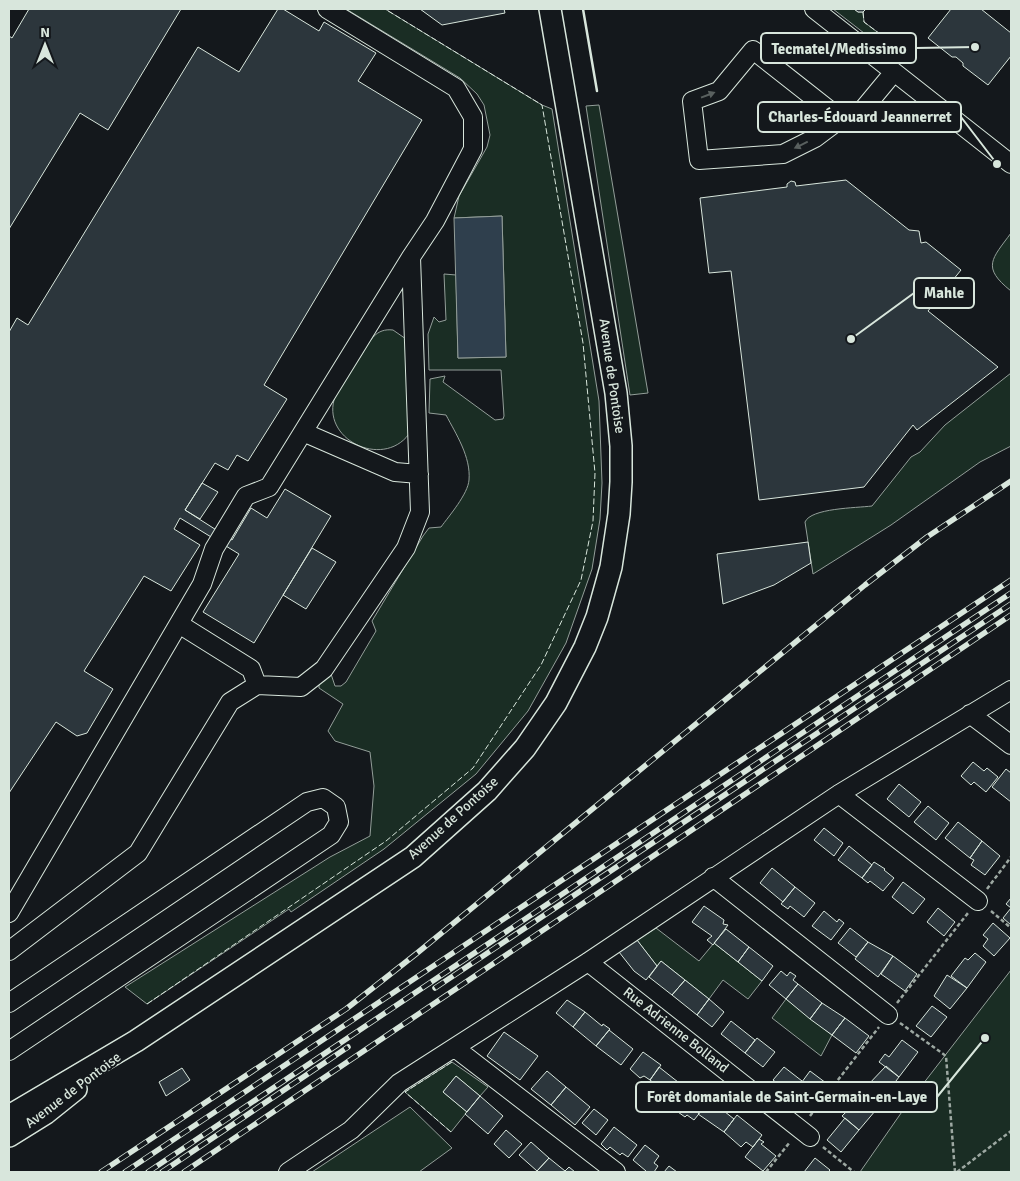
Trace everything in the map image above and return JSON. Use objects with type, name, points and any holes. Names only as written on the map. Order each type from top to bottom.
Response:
[{"type":"main road","name":"Avenue de Pontoise","points":[[9,1116],[136,1041],[413,857],[487,791],[542,726],[585,647],[597,617],[611,567],[619,514],[621,446],[616,393],[550,9]]},
{"type":"main road","name":"Avenue de Pontoise","points":[[9,1136],[46,1113],[136,1041]]},
{"type":"street","points":[[9,912],[202,584],[214,549],[246,496],[269,487],[435,221],[473,149],[473,117],[456,88],[327,9]]},
{"type":"street","points":[[814,9],[1011,164]]},
{"type":"street","points":[[842,120],[753,50],[719,91],[692,101],[699,160],[783,154],[815,138],[842,120],[860,113],[894,72]]},
{"type":"street","points":[[9,951],[138,853],[230,702],[257,685],[301,687],[324,669],[406,548],[420,512],[411,258]]},
{"type":"street","points":[[303,432],[396,472],[419,474]]},
{"type":"street","points":[[179,624],[251,669],[257,685]]},
{"type":"street","points":[[288,1172],[351,1130],[399,1084],[588,962],[839,794],[1011,690]]},
{"type":"street","points":[[970,714],[1011,745]]},
{"type":"street","points":[[839,794],[978,901]]},
{"type":"street","points":[[9,1003],[308,802],[323,798],[336,807],[339,822],[331,835],[9,1051]]},
{"type":"street","points":[[713,877],[888,1015]]},
{"type":"street","name":"Rue Adrienne Bolland","points":[[588,962],[805,1133]]},
{"type":"street","points":[[455,1048],[616,1172]]},
{"type":"path","points":[[766,1172],[805,1133],[888,1015],[1011,857]]},
{"type":"path","points":[[978,901],[1011,928]]},
{"type":"path","points":[[888,1015],[946,1056],[956,1172]]},
{"type":"path","points":[[956,1172],[1011,1131]]},
{"type":"path","points":[[805,1133],[854,1172]]},
{"type":"green space","points":[[346,9],[385,9],[542,105],[552,109],[599,401],[602,483],[600,519],[592,569],[566,643],[528,711],[476,774],[384,849],[291,912],[289,909],[147,1004],[125,987],[330,857],[370,836],[374,786],[370,752],[335,741],[328,731],[343,704],[319,688],[319,683],[331,674],[335,686],[341,686],[346,682],[376,631],[372,621],[423,536],[429,528],[441,527],[458,505],[468,486],[468,463],[462,446],[446,415],[429,413],[430,379],[445,376],[443,382],[495,420],[503,419],[504,416],[501,370],[429,370],[428,334],[434,317],[439,322],[446,320],[444,274],[456,275],[458,358],[506,357],[502,216],[454,218],[459,196],[487,147],[490,135],[484,105],[477,94],[460,78]]},
{"type":"green space","points":[[833,9],[854,9],[858,12],[863,12],[864,22],[888,40],[882,47]]},
{"type":"green space","points":[[599,105],[648,393],[630,395],[586,106]]},
{"type":"green space","points":[[1011,233],[1011,291],[996,275],[993,263],[995,256]]},
{"type":"green space","points":[[393,330],[406,339],[411,431],[400,443],[387,449],[359,446],[347,439],[338,428],[333,415],[334,400],[342,382],[374,336],[382,331]]},
{"type":"green space","points":[[1011,373],[1011,446],[980,462],[891,525],[813,574],[805,522],[809,517],[825,511],[872,506],[911,457],[920,452],[945,425]]},
{"type":"green space","points":[[656,928],[699,961],[714,943],[762,981],[748,999],[723,980],[709,999],[661,961],[657,966],[637,940]]},
{"type":"green space","points":[[1011,970],[1011,1172],[860,1172],[906,1106]]},
{"type":"green space","points":[[786,999],[832,1035],[821,1056],[772,1018]]},
{"type":"green space","points":[[452,1062],[488,1087],[480,1096],[456,1076],[443,1092],[467,1112],[451,1132],[405,1092]]},
{"type":"green space","points":[[410,1107],[452,1148],[419,1172],[312,1172]]},
{"type":"water","points":[[502,216],[506,357],[458,358],[454,218]]},
{"type":"building","points":[[29,9],[181,9],[108,130],[80,113],[9,229],[9,36],[12,38]]},
{"type":"building","points":[[278,9],[283,9],[319,31],[324,22],[376,53],[358,81],[422,120],[264,385],[287,399],[248,461],[237,455],[228,470],[215,463],[185,510],[232,540],[251,508],[267,518],[285,489],[331,516],[254,643],[203,612],[239,554],[180,518],[174,529],[200,545],[171,591],[144,576],[84,671],[113,689],[87,733],[77,736],[56,722],[9,793],[9,332],[17,318],[28,325],[198,47],[239,72]]},
{"type":"building","points":[[420,9],[504,9],[505,13],[442,25]]},
{"type":"building","points":[[854,9],[866,9],[863,12],[858,12]]},
{"type":"building","points":[[951,9],[981,9],[1011,33],[1011,56],[988,85],[963,66],[963,63],[956,57],[952,57],[928,38]]},
{"type":"building","points":[[846,180],[909,230],[919,231],[921,243],[926,242],[961,270],[928,311],[998,367],[917,430],[913,425],[864,487],[759,500],[731,271],[709,273],[700,198],[787,187],[787,184],[791,181],[795,182],[796,186]]},
{"type":"building","points":[[202,483],[218,492],[200,519],[185,510]]},
{"type":"building","points":[[808,542],[811,563],[774,585],[723,604],[717,554]]},
{"type":"building","points":[[312,548],[336,562],[306,609],[283,595]]},
{"type":"building","points":[[973,762],[984,771],[987,768],[998,777],[986,792],[974,782],[971,785],[961,776]]},
{"type":"building","points":[[1006,769],[1011,773],[1011,802],[992,787]]},
{"type":"building","points":[[899,784],[921,802],[909,817],[887,799]]},
{"type":"building","points":[[928,806],[949,823],[936,840],[914,822]]},
{"type":"building","points":[[958,822],[982,841],[970,858],[945,838]]},
{"type":"building","points":[[824,828],[843,843],[834,856],[814,840]]},
{"type":"building","points":[[982,841],[1000,856],[985,875],[971,865],[974,860],[970,858]]},
{"type":"building","points":[[849,846],[872,865],[862,878],[838,860]]},
{"type":"building","points":[[874,862],[894,878],[883,891],[870,881],[868,883],[862,878]]},
{"type":"building","points":[[772,868],[795,887],[783,902],[760,883]]},
{"type":"building","points":[[903,882],[925,899],[913,914],[892,897]]},
{"type":"building","points":[[795,887],[815,903],[804,917],[790,906],[788,909],[781,904]]},
{"type":"building","points":[[1011,898],[1011,908],[1006,904]]},
{"type":"building","points":[[704,906],[724,920],[723,924],[728,925],[713,945],[707,940],[712,936],[692,922]]},
{"type":"building","points":[[938,908],[955,922],[944,936],[927,922]]},
{"type":"building","points":[[1011,908],[1011,925],[1003,918]]},
{"type":"building","points":[[824,911],[837,922],[839,919],[844,923],[831,940],[812,926]]},
{"type":"building","points":[[993,923],[1010,938],[994,956],[983,946],[988,939],[983,935]]},
{"type":"building","points":[[850,928],[868,942],[856,957],[838,943]]},
{"type":"building","points":[[726,929],[749,947],[738,962],[714,943]]},
{"type":"building","points":[[637,940],[657,966],[646,980],[634,971],[619,952]]},
{"type":"building","points":[[868,942],[893,956],[878,977],[855,959]]},
{"type":"building","points":[[749,947],[773,966],[762,981],[738,962]]},
{"type":"building","points":[[975,953],[986,962],[967,988],[951,976],[965,958],[968,960]]},
{"type":"building","points":[[893,956],[917,974],[905,991],[881,974]]},
{"type":"building","points":[[661,961],[685,980],[672,995],[649,977]]},
{"type":"building","points":[[781,971],[787,976],[790,972],[796,976],[793,980],[798,984],[786,999],[769,985]]},
{"type":"building","points":[[947,975],[967,988],[950,1009],[934,996]]},
{"type":"building","points":[[685,980],[709,999],[697,1015],[672,995]]},
{"type":"building","points":[[798,984],[822,1003],[810,1019],[786,999]]},
{"type":"building","points":[[709,999],[724,1012],[712,1027],[697,1015]]},
{"type":"building","points":[[567,1000],[585,1012],[573,1027],[556,1013]]},
{"type":"building","points":[[822,1003],[845,1018],[832,1035],[810,1019]]},
{"type":"building","points":[[932,1006],[947,1017],[931,1037],[916,1026]]},
{"type":"building","points":[[585,1012],[602,1026],[603,1024],[610,1029],[596,1046],[573,1027]]},
{"type":"building","points":[[845,1018],[869,1036],[856,1053],[832,1035]]},
{"type":"building","points":[[731,1021],[755,1040],[745,1053],[721,1034]]},
{"type":"building","points":[[609,1030],[633,1049],[621,1065],[596,1046]]},
{"type":"building","points":[[504,1032],[538,1056],[520,1080],[487,1056]]},
{"type":"building","points":[[757,1038],[775,1052],[763,1067],[745,1053]]},
{"type":"building","points":[[902,1040],[918,1052],[899,1077],[879,1062],[885,1054],[889,1057]]},
{"type":"building","points":[[643,1052],[661,1065],[650,1080],[644,1076],[640,1078],[630,1069]]},
{"type":"building","points":[[886,1066],[899,1077],[883,1098],[867,1086]]},
{"type":"building","points":[[659,1067],[683,1086],[670,1102],[653,1087],[655,1084],[650,1080]]},
{"type":"building","points":[[784,1067],[802,1081],[791,1094],[773,1080]]},
{"type":"building","points":[[182,1068],[190,1080],[166,1096],[159,1082]]},
{"type":"building","points":[[547,1071],[566,1087],[551,1105],[531,1089]]},
{"type":"building","points":[[810,1071],[826,1083],[811,1102],[796,1090]]},
{"type":"building","points":[[456,1076],[480,1096],[467,1112],[443,1092]]},
{"type":"building","points":[[566,1087],[590,1107],[575,1125],[551,1105]]},
{"type":"building","points":[[681,1088],[698,1102],[696,1105],[702,1110],[694,1120],[687,1115],[685,1117],[668,1105]]},
{"type":"building","points":[[867,1092],[881,1104],[859,1130],[842,1116]]},
{"type":"building","points":[[480,1096],[503,1116],[488,1134],[465,1114]]},
{"type":"building","points":[[710,1100],[734,1119],[724,1132],[698,1114]]},
{"type":"building","points":[[594,1109],[608,1120],[596,1135],[582,1123]]},
{"type":"building","points":[[737,1115],[762,1135],[753,1147],[746,1142],[741,1147],[724,1132]]},
{"type":"building","points":[[845,1118],[859,1130],[841,1152],[827,1140]]},
{"type":"building","points":[[614,1127],[637,1145],[628,1157],[622,1153],[620,1155],[610,1147],[607,1150],[601,1144]]},
{"type":"building","points":[[506,1130],[522,1144],[509,1158],[494,1144]]},
{"type":"building","points":[[759,1139],[764,1142],[761,1144],[776,1156],[763,1171],[745,1157]]},
{"type":"building","points":[[531,1142],[549,1158],[537,1171],[519,1155]]},
{"type":"building","points":[[645,1145],[659,1156],[654,1163],[658,1166],[654,1172],[645,1172],[633,1160]]},
{"type":"building","points":[[549,1158],[565,1171],[569,1167],[575,1172],[537,1171]]},
{"type":"building","points":[[815,1158],[830,1170],[828,1172],[804,1172]]},
{"type":"building","points":[[669,1166],[677,1172],[664,1172]]},
{"type":"railway","points":[[101,1172],[346,1009],[416,954],[865,585],[927,537],[1011,481]]},
{"type":"railway","points":[[125,1172],[1011,580]]},
{"type":"railway","points":[[148,1172],[1011,593]]},
{"type":"railway","points":[[435,988],[1011,604]]},
{"type":"railway","points":[[184,1172],[1011,615]]},
{"type":"railway","points":[[162,1172],[348,1047]]},
{"type":"fence","points":[[147,1004],[386,841],[473,768],[541,665],[581,580],[593,521],[595,473],[583,343],[542,105],[385,9]]},
{"type":"fence","points":[[863,12],[864,22],[888,40]]},
{"type":"fence","points":[[451,1132],[405,1092],[452,1062]]},
{"type":"wall","points":[[583,9],[597,91]]},
{"type":"place","name":"Tecmatel/Medissimo","points":[[975,47]]},
{"type":"place","name":"Charles-Édouard Jeannerret","points":[[997,164]]},
{"type":"place","name":"Mahle","points":[[851,339]]},
{"type":"place","name":"Forêt domaniale de Saint-Germain-en-Laye","points":[[985,1038]]}]
